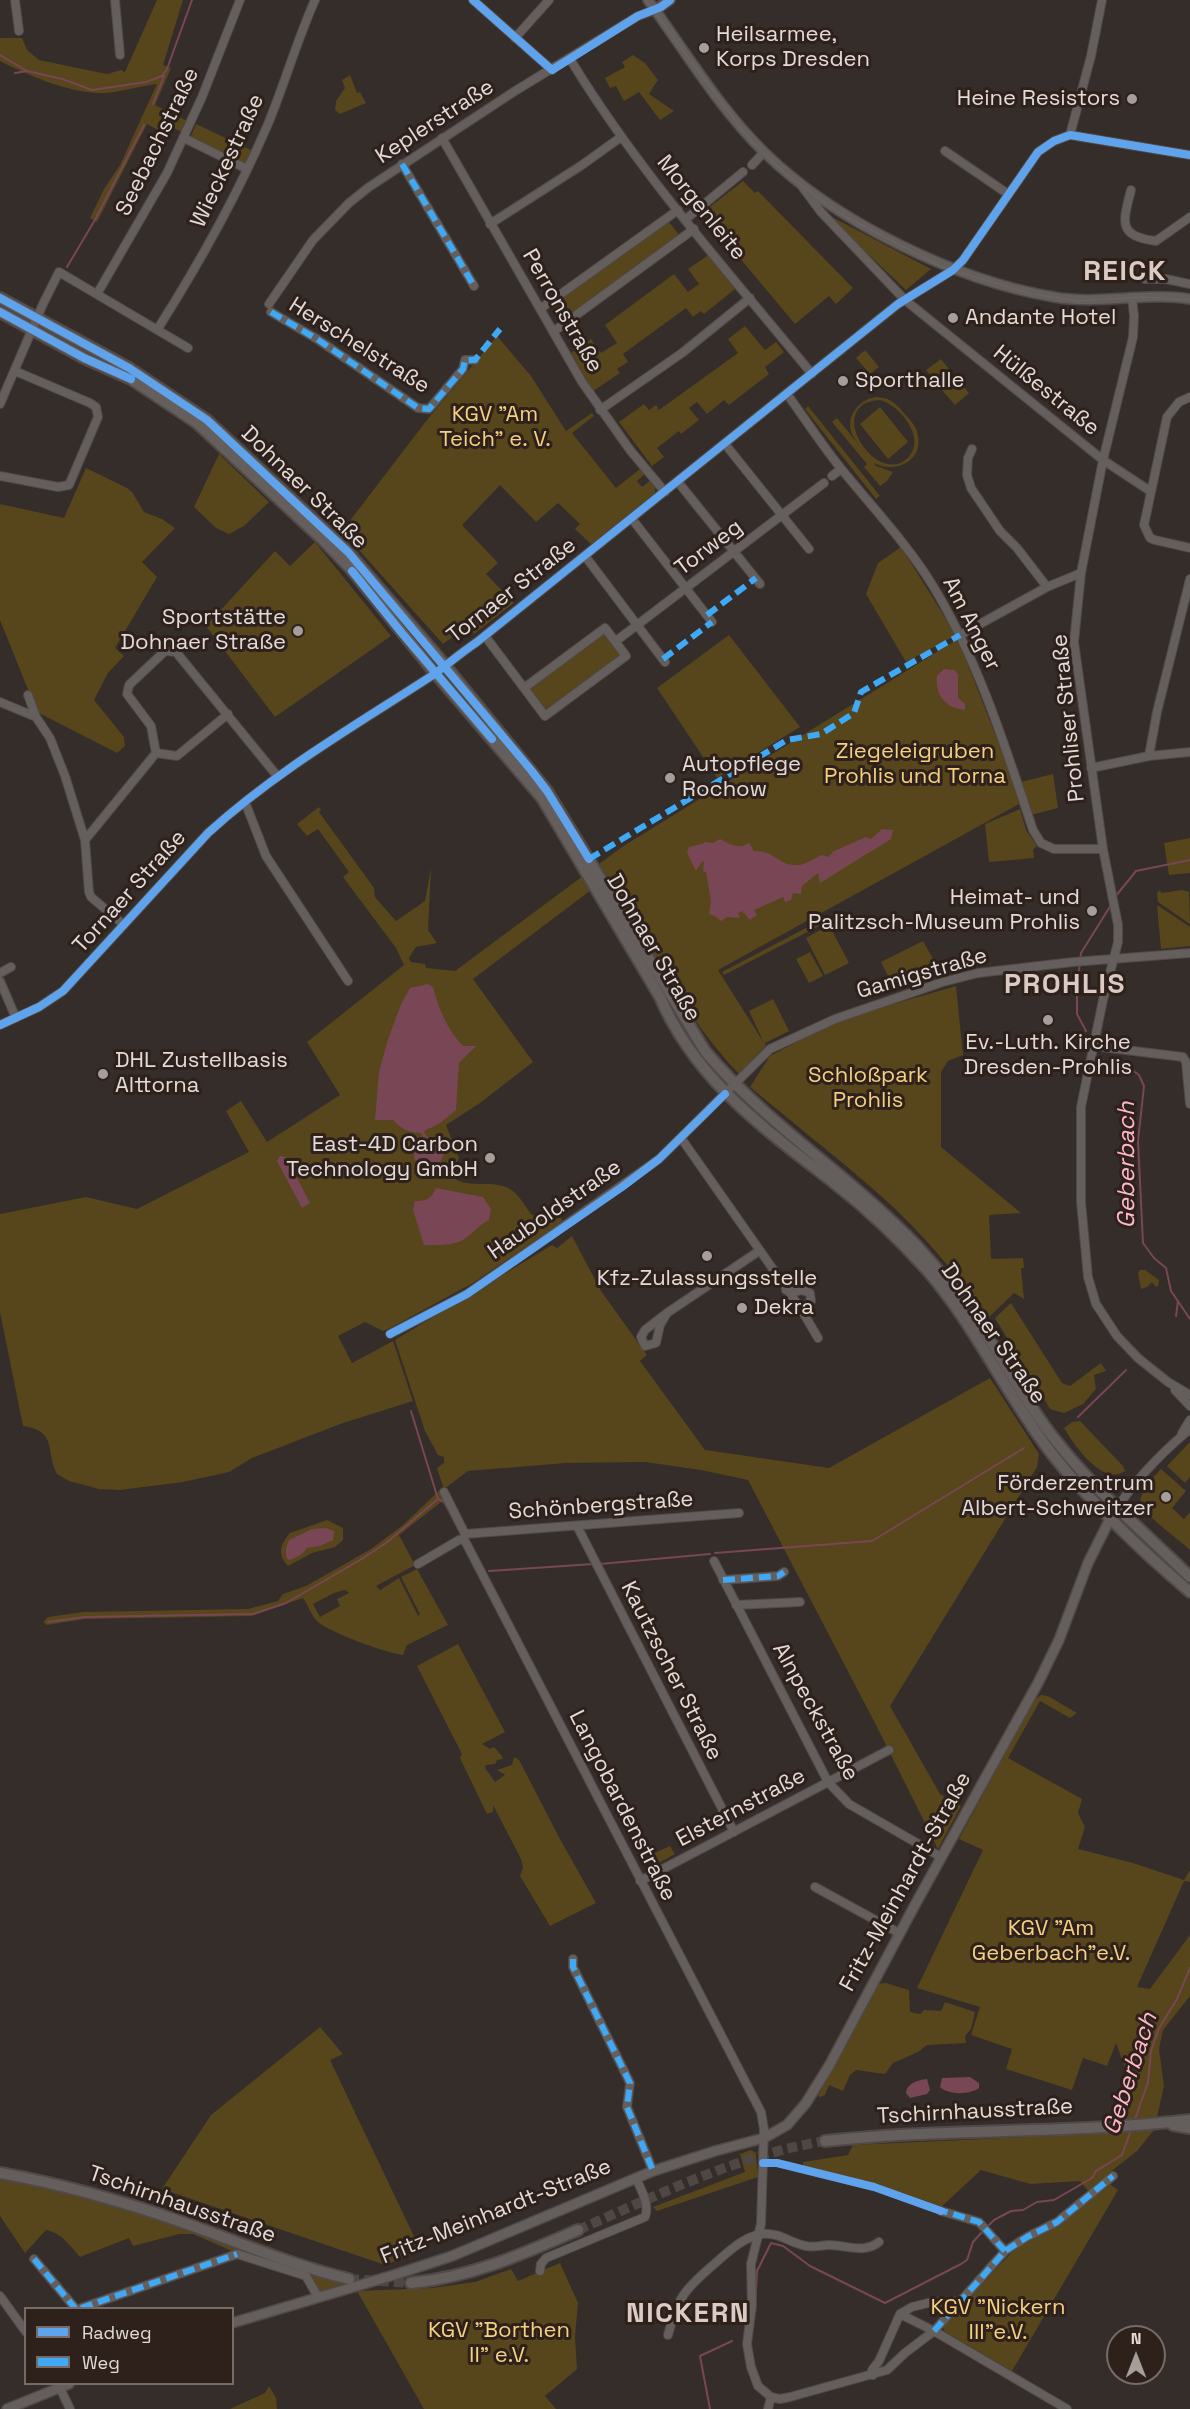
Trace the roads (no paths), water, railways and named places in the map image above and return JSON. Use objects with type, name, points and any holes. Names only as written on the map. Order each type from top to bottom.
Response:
[{"type":"main road","name":"Dohnaer Straße","points":[[0,298],[129,368],[207,420],[348,552],[547,791],[698,1042],[735,1085],[859,1192],[916,1246],[946,1280],[982,1329],[1054,1438],[1117,1507],[1190,1577]]},
{"type":"main road","name":"Dohnaer Straße","points":[[0,312],[131,379],[197,423],[321,538],[351,569],[435,673],[542,798],[693,1056],[725,1094],[753,1120],[862,1205],[926,1270],[975,1335],[1050,1451],[1111,1517],[1190,1592]]},
{"type":"main road","name":"Tschirnhausstraße","points":[[825,2141],[912,2134],[1190,2120]]},
{"type":"main road","name":"Tschirnhausstraße","points":[[1160,2123],[1190,2128]]},
{"type":"main road","name":"Tschirnhausstraße","points":[[0,2173],[53,2182],[117,2200],[291,2263],[350,2279]]},
{"type":"main road","points":[[411,2283],[439,2280],[493,2266],[578,2230]]},
{"type":"street","points":[[15,0],[19,31]]},
{"type":"street","points":[[115,0],[120,55]]},
{"type":"street","name":"Seebachstraße","points":[[97,294],[149,207],[184,138],[240,0]]},
{"type":"street","name":"Wieckestraße","points":[[157,330],[210,240],[247,169],[273,110],[315,0]]},
{"type":"street","points":[[473,0],[552,70]]},
{"type":"street","points":[[515,38],[549,0]]},
{"type":"street","points":[[648,0],[728,112],[764,152],[825,202],[854,219],[953,270],[1054,297],[1077,300],[1159,296],[1190,299]]},
{"type":"street","points":[[655,10],[670,0]]},
{"type":"street","points":[[1102,0],[1091,56],[1070,135],[1190,155]]},
{"type":"street","name":"Keplerstraße","points":[[270,308],[305,251],[349,203],[442,138],[638,16],[655,10]]},
{"type":"street","name":"Morgenleite","points":[[570,59],[621,137],[812,374]]},
{"type":"street","name":"Tornaer Straße","points":[[0,1025],[47,1002],[79,975],[208,833],[246,802],[337,735],[435,673],[485,636],[905,300],[953,270],[963,260],[1038,153],[1054,141],[1070,135]]},
{"type":"street","points":[[490,224],[621,137]]},
{"type":"street","points":[[184,138],[247,169]]},
{"type":"street","name":"Perronstraße","points":[[442,138],[600,410],[665,492]]},
{"type":"street","points":[[945,151],[1008,194]]},
{"type":"street","points":[[752,165],[764,152]]},
{"type":"street","points":[[402,164],[474,285]]},
{"type":"street","points":[[686,219],[743,172]]},
{"type":"street","name":"Hülßestraße","points":[[800,183],[821,212],[905,300],[1103,460],[1150,491]]},
{"type":"street","points":[[1131,190],[1123,220],[1126,228],[1138,239],[1156,241],[1190,217]]},
{"type":"street","points":[[821,212],[825,202]]},
{"type":"street","points":[[540,309],[678,210]]},
{"type":"street","points":[[553,332],[694,230]]},
{"type":"street","points":[[1,399],[59,272],[188,348]]},
{"type":"street","points":[[1145,279],[1166,279],[1190,284]]},
{"type":"street","name":"Prohliser Straße","points":[[1132,297],[1133,337],[1103,460],[1081,573],[1074,642],[1118,942],[1081,1108],[1081,1202],[1088,1277],[1096,1304],[1107,1324],[1138,1358],[1168,1382]]},
{"type":"street","points":[[600,410],[682,353],[750,298]]},
{"type":"street","name":"Herschelstraße","points":[[270,308],[418,408],[429,409],[463,369],[465,360],[475,360]]},
{"type":"street","points":[[0,476],[57,487],[69,485],[98,417],[96,407],[90,403],[15,371]]},
{"type":"street","name":"Am Anger","points":[[787,394],[841,469],[906,548],[932,585],[960,635],[988,699],[1033,830],[1041,843],[1054,849],[1103,849]]},
{"type":"street","points":[[1190,397],[1179,402],[1167,417],[1144,525],[1150,538],[1190,548]]},
{"type":"street","points":[[725,444],[809,549]]},
{"type":"street","points":[[972,449],[968,458],[967,475],[971,488],[1000,531],[1017,548],[1047,587]]},
{"type":"street","points":[[832,476],[841,469]]},
{"type":"street","points":[[678,482],[760,584]]},
{"type":"street","name":"Torweg","points":[[616,641],[824,483]]},
{"type":"street","points":[[632,519],[712,622]]},
{"type":"street","points":[[585,556],[665,662]]},
{"type":"street","points":[[960,635],[1047,587],[1081,573]]},
{"type":"street","points":[[1149,756],[1157,712],[1190,579]]},
{"type":"street","points":[[485,636],[524,688],[545,716],[626,656],[605,628],[524,688]]},
{"type":"street","points":[[84,840],[156,753],[151,726],[126,690],[165,651],[176,652],[278,777]]},
{"type":"street","points":[[28,695],[36,717],[50,738],[65,776],[84,840],[88,892],[124,925]]},
{"type":"street","points":[[0,702],[36,717]]},
{"type":"street","points":[[156,753],[177,756],[228,714]]},
{"type":"street","points":[[1091,768],[1149,756],[1190,752]]},
{"type":"street","points":[[246,802],[266,856],[348,981]]},
{"type":"street","name":"Gamigstraße","points":[[725,1094],[770,1049],[835,1019],[943,982],[978,973],[1081,961],[1190,953]]},
{"type":"street","points":[[0,972],[11,967]]},
{"type":"street","points":[[0,981],[16,1018]]},
{"type":"street","points":[[1094,1046],[1183,1057],[1186,1062],[1190,1104]]},
{"type":"street","name":"Hauboldstraße","points":[[390,1335],[467,1294],[622,1187],[659,1159],[725,1094]]},
{"type":"street","points":[[681,1138],[801,1309],[818,1338]]},
{"type":"street","points":[[667,1312],[759,1251]]},
{"type":"street","points":[[786,1290],[794,1292],[802,1290],[810,1293],[811,1301],[801,1309]]},
{"type":"street","points":[[1168,1382],[1190,1395]]},
{"type":"street","points":[[1168,1382],[1190,1406]]},
{"type":"street","points":[[1178,1439],[1190,1420]]},
{"type":"street","points":[[1178,1439],[1190,1429]]},
{"type":"street","name":"Fritz-Meinhardt-Straße","points":[[234,2322],[452,2256],[653,2171],[764,2138],[787,2125],[806,2103],[829,2066],[1059,1640],[1088,1563],[1111,1517],[1117,1507],[1178,1439]]},
{"type":"street","name":"Langobardenstraße","points":[[444,1492],[640,1881],[756,2100],[764,2120],[760,2235],[751,2264],[752,2305],[747,2344],[754,2378],[758,2386],[771,2397]]},
{"type":"street","name":"Schönbergstraße","points":[[418,1564],[465,1537],[739,1513]]},
{"type":"street","name":"Kautzscher Straße","points":[[576,1526],[734,1832]]},
{"type":"street","name":"Alnpeckstraße","points":[[714,1561],[828,1782],[849,1804],[941,1857]]},
{"type":"street","points":[[723,1580],[778,1576],[784,1572]]},
{"type":"street","points":[[736,1605],[800,1602]]},
{"type":"street","name":"Elsternstraße","points":[[640,1881],[889,1750]]},
{"type":"street","points":[[815,1887],[899,1933]]},
{"type":"street","points":[[573,1959],[573,1967],[630,2083],[627,2107],[653,2171]]},
{"type":"street","points":[[768,2409],[771,2397],[780,2399],[790,2397],[887,2370],[905,2352],[934,2331],[1005,2251],[1057,2222],[1113,2176]]},
{"type":"street","name":"Fritz-Meinhardt-Straße","points":[[540,2271],[541,2264],[546,2258],[645,2217],[648,2210],[647,2204],[636,2178]]},
{"type":"street","points":[[941,2211],[970,2218],[985,2227],[1005,2251]]},
{"type":"street","points":[[668,2335],[679,2300],[693,2283],[732,2249],[760,2235],[779,2235],[802,2245],[814,2247],[831,2245],[868,2248],[879,2242]]},
{"type":"street","points":[[84,2307],[237,2254],[306,2276],[318,2297]]},
{"type":"street","points":[[34,2259],[74,2307]]},
{"type":"street","points":[[0,2296],[24,2329]]},
{"type":"street","points":[[873,2375],[872,2370],[879,2361],[900,2314],[912,2307],[932,2302],[961,2301]]},
{"type":"street","points":[[900,2314],[934,2331],[1067,2409]]},
{"type":"street","points":[[7,2409],[63,2385],[70,2409]]},
{"type":"waterway","points":[[0,55],[27,71],[62,79],[92,90],[146,82],[162,76],[167,69],[192,0]]},
{"type":"waterway","points":[[15,73],[27,71]]},
{"type":"waterway","points":[[153,104],[164,76]]},
{"type":"waterway","points":[[67,267],[96,218],[144,125]]},
{"type":"waterway","name":"Geberbach","points":[[1115,897],[1136,871],[1190,860]]},
{"type":"waterway","name":"Geberbach","points":[[1086,1031],[1077,1014],[1081,953],[1111,905]]},
{"type":"waterway","name":"Geberbach","points":[[1101,1058],[1107,1065],[1132,1070],[1139,1075],[1144,1086],[1138,1141],[1143,1243],[1154,1258],[1166,1268],[1171,1291],[1190,1319]]},
{"type":"waterway","points":[[1176,1316],[1178,1301]]},
{"type":"waterway","points":[[1078,1417],[1126,1370]]},
{"type":"waterway","points":[[411,1411],[438,1499]]},
{"type":"waterway","points":[[715,1553],[872,1541],[1024,1448]]},
{"type":"waterway","points":[[48,1622],[85,1617],[253,1614],[286,1603],[360,1560],[386,1543],[438,1499],[444,1502],[460,1532]]},
{"type":"waterway","points":[[600,1564],[710,1554]]},
{"type":"waterway","points":[[489,1571],[594,1564]]},
{"type":"waterway","name":"Geberbach","points":[[1134,2122],[1148,2082],[1151,2051],[1159,2028],[1177,1999],[1190,1968]]},
{"type":"waterway","name":"Geberbach","points":[[987,2227],[994,2220],[1011,2211],[1023,2210],[1037,2202],[1054,2200],[1092,2178],[1096,2171],[1122,2155],[1131,2130]]},
{"type":"waterway","name":"Geberbach","points":[[755,2313],[757,2271],[771,2243],[783,2246],[810,2266],[885,2303],[967,2260],[973,2242],[983,2231]]},
{"type":"waterway","name":"Geberbach","points":[[710,2409],[700,2356],[732,2341]]},
{"type":"tunnel","points":[[578,2230],[668,2190],[730,2166],[793,2147],[825,2141]]},
{"type":"tunnel","points":[[349,2279],[411,2283]]},
{"type":"tram line","points":[[646,0],[743,131],[763,153],[790,177],[841,214],[942,267],[1032,294],[1076,301],[1145,297],[1190,300]]},
{"type":"place","name":"Heilsarmee, Korps Dresden","points":[[704,48]]},
{"type":"place","name":"Heine Resistors","points":[[1132,99]]},
{"type":"place","name":"Andante Hotel","points":[[953,318]]},
{"type":"place","name":"Sporthalle","points":[[843,381]]},
{"type":"place","name":"Sportstätte Dohnaer Straße","points":[[298,631]]},
{"type":"place","name":"Autopflege Rochow","points":[[670,778]]},
{"type":"place","name":"Heimat- und Palitzsch-Museum Prohlis","points":[[1092,911]]},
{"type":"place","name":"Ev.-Luth. Kirche Dresden-Prohlis","points":[[1048,1020]]},
{"type":"place","name":"DHL Zustellbasis Alttorna","points":[[103,1074]]},
{"type":"place","name":"East-4D Carbon Technology GmbH","points":[[490,1158]]},
{"type":"place","name":"Kfz-Zulassungsstelle","points":[[707,1256]]},
{"type":"place","name":"Dekra","points":[[742,1308]]},
{"type":"place","name":"Förderzentrum Albert-Schweitzer","points":[[1166,1497]]},
{"type":"district","name":"REICK","points":[[1125,272]]},
{"type":"district","name":"PROHLIS","points":[[1065,985]]},
{"type":"district","name":"NICKERN","points":[[688,2314]]},
{"type":"park label","name":"KGV \"Am Teich\" e. V.","points":[[495,428]]},
{"type":"park label","name":"Ziegeleigruben Prohlis und Torna","points":[[915,764]]},
{"type":"park label","name":"Schloßpark Prohlis","points":[[868,1088]]},
{"type":"park label","name":"KGV \"Am Geberbach\"e.V.","points":[[1051,1942]]},
{"type":"park label","name":"KGV \"Nickern III\"e.V.","points":[[998,2320]]},
{"type":"park label","name":"KGV \"Borthen II\" e.V.","points":[[499,2344]]}]
